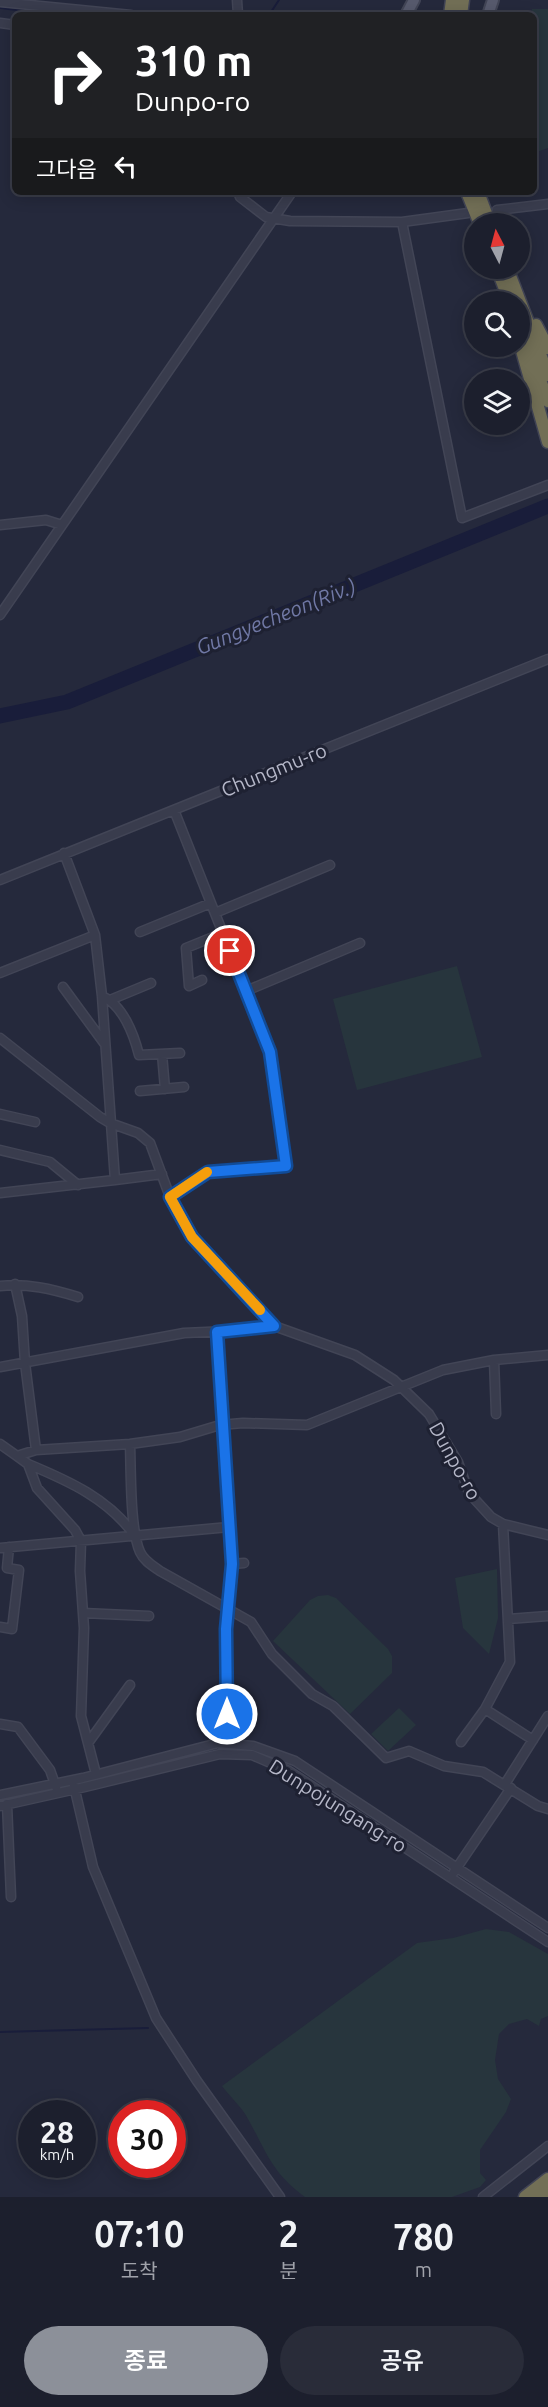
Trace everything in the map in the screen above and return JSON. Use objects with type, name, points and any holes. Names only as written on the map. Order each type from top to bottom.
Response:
[{"type":"highway","points":[[468,195],[476,213]]},
{"type":"highway","points":[[479,195],[486,213]]},
{"type":"highway","points":[[512,279],[548,375]]},
{"type":"highway","points":[[514,279],[548,348]]},
{"type":"highway","points":[[530,354],[548,401]]},
{"type":"highway","points":[[524,357],[548,442]]},
{"type":"highway","points":[[525,2197],[548,2179]]},
{"type":"highway","points":[[539,2197],[548,2190]]},
{"type":"street","points":[[0,2],[101,12]]},
{"type":"street","points":[[239,195],[266,217],[290,221],[402,222],[464,214]]},
{"type":"street","points":[[0,615],[290,195]]},
{"type":"street","points":[[497,210],[548,204]]},
{"type":"street","points":[[402,222],[462,518],[548,485]]},
{"type":"street","points":[[0,525],[46,520],[62,525]]},
{"type":"street","name":"Chungmu-ro","points":[[0,880],[548,659]]},
{"type":"street","points":[[170,1197],[208,1172],[286,1166],[270,1052],[174,810]]},
{"type":"street","points":[[64,853],[95,935],[106,998],[105,1045],[115,1180]]},
{"type":"street","points":[[215,913],[330,865]]},
{"type":"street","points":[[140,932],[211,903]]},
{"type":"street","points":[[202,980],[189,986],[186,948],[223,933]]},
{"type":"street","points":[[0,973],[95,935]]},
{"type":"street","points":[[246,990],[360,943]]},
{"type":"street","points":[[106,998],[151,983]]},
{"type":"street","points":[[63,987],[105,1045]]},
{"type":"street","points":[[106,998],[134,1034],[139,1055],[180,1053]]},
{"type":"street","name":"Dunpo-ro","points":[[0,1038],[110,1123],[134,1131],[146,1139],[154,1150],[170,1197],[192,1237],[274,1326]]},
{"type":"street","points":[[162,1054],[165,1089]]},
{"type":"street","points":[[140,1091],[184,1087]]},
{"type":"street","points":[[0,1114],[35,1122]]},
{"type":"street","points":[[0,1150],[50,1162],[78,1185]]},
{"type":"street","points":[[0,1193],[162,1174]]},
{"type":"street","points":[[0,1286],[15,1284],[52,1289],[78,1297]]},
{"type":"street","points":[[15,1284],[22,1316],[25,1363],[36,1450]]},
{"type":"street","name":"Dunpo-ro","points":[[0,1367],[184,1333],[274,1326],[356,1355],[377,1367],[403,1387],[429,1414],[458,1462],[470,1493],[491,1517],[503,1524],[548,1535]]},
{"type":"street","points":[[217,1332],[232,1564],[226,1629],[227,1743]]},
{"type":"street","points":[[17,1456],[36,1450],[130,1444],[180,1437],[223,1425],[243,1423],[306,1425],[443,1370],[494,1360],[548,1355]]},
{"type":"street","points":[[494,1360],[496,1414]]},
{"type":"street","points":[[0,1444],[28,1464],[70,1482],[109,1506],[136,1537]]},
{"type":"street","points":[[130,1444],[136,1537],[140,1554],[147,1562],[251,1622],[272,1654],[312,1694],[333,1706],[386,1758],[409,1751],[444,1766],[483,1772],[538,1806],[548,1809]]},
{"type":"street","points":[[28,1464],[37,1488],[75,1530],[81,1541],[80,1571],[83,1613],[81,1716],[96,1774]]},
{"type":"street","points":[[461,1742],[485,1709],[510,1662],[503,1524]]},
{"type":"street","points":[[0,1628],[12,1629],[19,1569],[7,1568],[4,1548],[229,1527]]},
{"type":"street","points":[[232,1564],[244,1563]]},
{"type":"street","points":[[83,1613],[149,1616]]},
{"type":"street","points":[[508,1619],[548,1616]]},
{"type":"street","points":[[88,1743],[130,1685]]},
{"type":"street","points":[[485,1709],[533,1740]]},
{"type":"street","points":[[450,1878],[508,1786],[548,1716]]},
{"type":"street","points":[[0,1724],[18,1727],[50,1770],[57,1793]]},
{"type":"street","name":"Dunpojungang-ro","points":[[0,1795],[72,1780],[203,1746],[227,1743],[253,1746],[295,1761],[548,1928]]},
{"type":"street","name":"Dunpojungang-ro","points":[[3,1805],[75,1790],[206,1756],[252,1755],[289,1771],[548,1942]]},
{"type":"street","points":[[72,1780],[93,1867],[156,2018],[197,2081],[280,2197]]},
{"type":"street","points":[[3,1805],[11,1897]]},
{"type":"street","points":[[483,2197],[548,2146]]},
{"type":"shaded area","points":[[532,9],[548,9],[548,148],[537,152],[537,12],[532,12]]},
{"type":"shaded area","points":[[457,966],[482,1057],[357,1090],[333,999]]},
{"type":"shaded area","points":[[497,1569],[498,1618],[489,1654],[463,1628],[455,1578]]},
{"type":"shaded area","points":[[328,1595],[336,1598],[388,1649],[392,1656],[392,1673],[350,1714],[273,1641],[310,1600]]},
{"type":"shaded area","points":[[399,1708],[416,1725],[388,1751],[371,1734]]},
{"type":"shaded area","points":[[486,1929],[509,1932],[548,1954],[548,2016],[541,2019],[539,2026],[527,2019],[509,2024],[499,2034],[495,2060],[498,2079],[511,2099],[506,2112],[480,2150],[480,2173],[486,2180],[480,2187],[452,2197],[305,2197],[277,2171],[245,2115],[222,2086],[417,1943],[453,1938]]},
{"type":"waterway","points":[[271,12],[279,0]]},
{"type":"waterway","points":[[0,8],[34,12]]},
{"type":"waterway","name":"Gungyecheon(Riv.)","points":[[0,716],[67,702],[548,506]]},
{"type":"waterway","points":[[0,2032],[148,2028]]},
{"type":"slow traffic","points":[[207,1172],[170,1197],[192,1237],[260,1310]]},
{"type":"route","points":[[227,1714],[226,1629],[232,1564],[217,1332],[274,1326],[192,1237],[170,1197],[208,1172],[215,1170],[286,1166],[270,1052],[230,951]]}]
